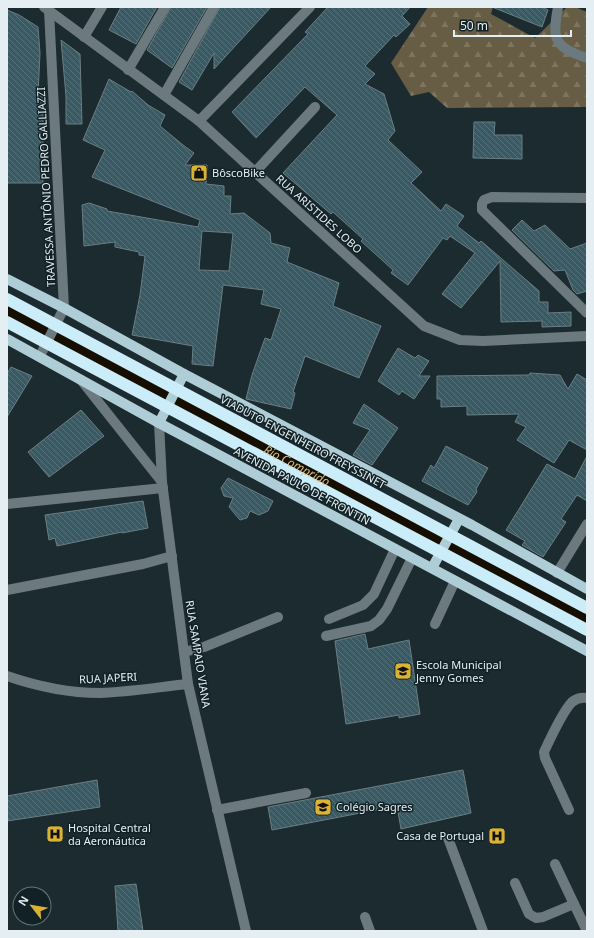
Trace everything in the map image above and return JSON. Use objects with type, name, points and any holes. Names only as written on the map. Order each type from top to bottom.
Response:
[{"type":"highway","name":"VIADUTO ENGENHEIRO FREYSSINET","points":[[7,299],[587,608]]},
{"type":"highway","points":[[7,322],[587,630]]},
{"type":"main road","points":[[7,279],[459,519],[587,589]]},
{"type":"main road","name":"AVENIDA PAULO DE FRONTIN","points":[[7,339],[159,423],[587,651]]},
{"type":"main road","points":[[159,423],[184,374]]},
{"type":"main road","points":[[432,568],[459,519]]},
{"type":"street","points":[[84,38],[102,7]]},
{"type":"street","points":[[128,70],[165,7]]},
{"type":"street","points":[[164,95],[214,7]]},
{"type":"street","points":[[199,121],[310,7]]},
{"type":"street","points":[[558,7],[554,33],[556,39],[565,49],[573,54],[587,58]]},
{"type":"street","name":"RUA ARISTIDES LOBO","points":[[47,9],[84,38],[199,121],[424,326],[460,340],[483,341],[587,336]]},
{"type":"street","name":"TRAVESSA ANTÔNIO PEDRO GALLIAZZI","points":[[40,356],[64,308],[47,9]]},
{"type":"street","points":[[255,172],[315,107]]},
{"type":"street","points":[[587,198],[492,196],[484,200],[481,207],[482,210],[587,313]]},
{"type":"street","points":[[81,380],[162,485]]},
{"type":"street","name":"RUA SAMPAIO VIANA","points":[[159,423],[162,485],[188,684],[246,931]]},
{"type":"street","points":[[7,504],[162,485]]},
{"type":"street","points":[[557,573],[587,524]]},
{"type":"street","points":[[330,619],[363,605],[374,594],[395,549]]},
{"type":"street","points":[[7,590],[143,564],[172,556]]},
{"type":"street","points":[[326,636],[371,626],[379,620],[387,610],[412,558]]},
{"type":"street","points":[[434,624],[455,581]]},
{"type":"street","points":[[184,652],[204,647],[278,617]]},
{"type":"street","name":"RUA JAPERI","points":[[7,676],[25,682],[74,692],[100,692],[188,684]]},
{"type":"street","points":[[569,810],[544,758],[544,752],[568,707],[573,701],[581,697],[587,698]]},
{"type":"street","points":[[217,810],[306,793]]},
{"type":"street","points":[[448,838],[483,931]]},
{"type":"street","points":[[556,864],[587,931]]},
{"type":"street","points":[[515,883],[529,914],[536,918],[543,917],[574,904]]},
{"type":"street","points":[[365,917],[370,931]]},
{"type":"green space","points":[[428,7],[493,7],[491,14],[535,38],[567,7],[575,7],[587,12],[587,107],[447,108],[429,92],[411,96],[391,63]]},
{"type":"building","points":[[121,7],[157,7],[136,44],[109,30]]},
{"type":"building","points":[[171,7],[207,7],[172,68],[147,50]]},
{"type":"building","points":[[220,7],[271,7],[214,69],[214,53],[192,90],[179,82]]},
{"type":"building","points":[[328,7],[410,7],[402,16],[410,24],[396,37],[394,35],[365,66],[375,74],[365,84],[384,94],[395,131],[388,140],[422,172],[411,183],[441,211],[446,204],[464,216],[457,226],[479,243],[481,241],[539,291],[539,302],[548,302],[548,313],[571,312],[571,326],[542,327],[542,321],[501,322],[500,261],[461,308],[442,294],[475,253],[450,236],[447,240],[443,238],[408,285],[391,273],[393,270],[361,241],[363,239],[333,212],[331,214],[283,173],[337,115],[305,87],[256,138],[232,112],[308,34],[305,32]]},
{"type":"building","points":[[492,7],[542,7],[548,10],[542,27]]},
{"type":"building","points":[[7,10],[19,15],[38,27],[40,53],[38,95],[43,95],[43,183],[7,183]]},
{"type":"building","points":[[61,40],[80,54],[82,124],[66,124],[66,96]]},
{"type":"building","points":[[109,79],[131,92],[132,91],[148,105],[165,115],[160,126],[194,153],[185,165],[207,165],[206,184],[224,186],[224,196],[231,196],[230,214],[244,213],[270,233],[271,243],[290,248],[287,262],[339,283],[333,306],[381,326],[359,378],[305,356],[293,392],[295,393],[291,409],[246,399],[252,375],[265,338],[271,340],[281,309],[261,304],[264,290],[223,285],[213,366],[192,364],[193,346],[132,335],[140,295],[145,256],[139,255],[139,252],[115,247],[115,242],[84,246],[82,205],[89,203],[107,209],[107,211],[198,227],[200,220],[92,177],[105,150],[83,140]],"holes":[[[202,231],[233,233],[229,271],[199,270]]]},
{"type":"building","points":[[474,122],[495,122],[494,135],[522,135],[522,159],[473,158]]},
{"type":"building","points":[[522,220],[534,231],[545,225],[570,249],[587,243],[587,291],[577,294],[573,290],[565,270],[554,271],[512,230]]},
{"type":"building","points":[[398,348],[415,358],[418,355],[429,361],[419,376],[430,376],[414,399],[402,391],[399,395],[378,381]]},
{"type":"building","points":[[11,367],[32,376],[7,417],[7,374]]},
{"type":"building","points":[[530,373],[560,375],[568,389],[577,374],[587,380],[587,450],[569,440],[554,463],[517,440],[526,427],[515,422],[519,414],[467,415],[467,406],[441,407],[441,399],[437,399],[437,376],[529,375]]},
{"type":"building","points":[[364,404],[398,428],[372,465],[353,455],[370,430],[353,423]]},
{"type":"building","points":[[81,410],[104,436],[49,477],[28,452]]},
{"type":"building","points":[[446,446],[488,468],[476,489],[477,492],[468,505],[422,481],[431,465],[434,468]]},
{"type":"building","points":[[587,456],[587,501],[577,495],[561,519],[566,522],[543,557],[522,545],[525,541],[506,530],[547,464],[575,479]]},
{"type":"building","points":[[228,478],[273,501],[268,511],[259,515],[250,511],[247,518],[240,520],[229,507],[233,498],[224,496],[221,488]]},
{"type":"building","points":[[143,501],[148,528],[57,546],[55,538],[49,540],[45,515]]},
{"type":"building","points":[[365,634],[368,649],[409,640],[420,714],[399,718],[399,715],[346,724],[335,641]]},
{"type":"building","points":[[463,770],[471,813],[401,829],[397,806],[272,830],[268,807]]},
{"type":"building","points":[[97,780],[100,807],[7,821],[7,796]]},
{"type":"building","points":[[136,884],[143,931],[118,931],[115,886]]},
{"type":"waterway","name":"Rio Comprido","points":[[7,312],[587,620]]},
{"type":"place","name":"BôscoBike","points":[[199,173]]},
{"type":"place","name":"Escola Municipal Jenny Gomes","points":[[403,671]]},
{"type":"place","name":"Colégio Sagres","points":[[323,807]]},
{"type":"place","name":"Hospital Central da Aeronáutica","points":[[55,834]]},
{"type":"place","name":"Casa de Portugal","points":[[497,836]]}]
